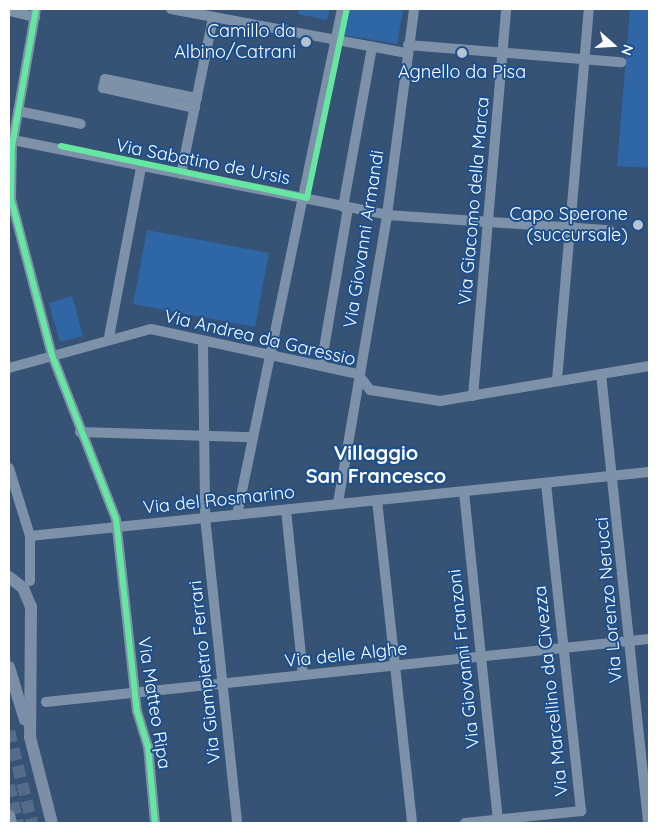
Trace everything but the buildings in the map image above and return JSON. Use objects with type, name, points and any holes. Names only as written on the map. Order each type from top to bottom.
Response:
[{"type":"main road","points":[[9,577],[25,591],[31,607],[30,737]]},
{"type":"main road","points":[[9,667],[30,737],[52,823]]},
{"type":"main road","points":[[9,816],[11,823]]},
{"type":"street","points":[[173,9],[372,47],[503,52],[622,62]]},
{"type":"street","points":[[237,515],[301,199],[342,9]]},
{"type":"street","name":"Via Giovanni Armandi","points":[[338,503],[358,374],[387,215],[407,49],[414,9]]},
{"type":"street","name":"Via Giacomo della Marca","points":[[473,396],[506,9]]},
{"type":"street","points":[[557,380],[589,9]]},
{"type":"street","points":[[9,11],[36,13]]},
{"type":"street","name":"Via Matteo Ripa","points":[[36,13],[13,140],[10,204],[52,355],[117,528],[134,692],[148,746],[155,823]]},
{"type":"street","points":[[181,174],[213,18]]},
{"type":"street","points":[[321,366],[372,47]]},
{"type":"street","points":[[105,79],[196,103],[103,88],[105,79]]},
{"type":"street","points":[[18,111],[81,124]]},
{"type":"street","name":"Via Sabatino de Ursis","points":[[13,140],[387,215],[609,230]]},
{"type":"street","points":[[109,337],[141,167]]},
{"type":"street","name":"Via Andrea da Garessio","points":[[9,368],[109,337],[151,329],[358,374],[370,390],[440,401],[649,366]]},
{"type":"street","name":"Via Giampietro Ferrari","points":[[203,341],[206,517],[237,823]]},
{"type":"street","name":"Via Lorenzo Nerucci","points":[[601,374],[614,476],[648,823]]},
{"type":"street","points":[[80,432],[253,437]]},
{"type":"street","points":[[9,468],[30,536],[30,580]]},
{"type":"street","name":"Via del Rosmarino","points":[[30,536],[649,472]]},
{"type":"street","name":"Via Marcellino da Civezza","points":[[497,821],[581,811],[546,484]]},
{"type":"street","name":"Via Giovanni Franzoni","points":[[464,492],[479,657],[497,821]]},
{"type":"street","points":[[377,500],[412,823]]},
{"type":"street","points":[[286,510],[303,675]]},
{"type":"street","name":"Via delle Alghe","points":[[46,702],[649,639]]},
{"type":"street","points":[[465,823],[497,821]]},
{"type":"shaded area","points":[[299,9],[330,9],[327,20],[298,14]]},
{"type":"shaded area","points":[[348,9],[403,9],[397,44],[344,35]]},
{"type":"shaded area","points":[[630,9],[649,9],[649,168],[617,166]]},
{"type":"shaded area","points":[[147,230],[269,253],[255,327],[133,304]]},
{"type":"shaded area","points":[[72,296],[83,336],[60,342],[49,303]]},
{"type":"tunnel","points":[[9,731],[32,823]]},
{"type":"tunnel","points":[[9,785],[18,823]]},
{"type":"cycle path","points":[[36,9],[12,146],[11,199],[52,355],[116,519],[137,711],[148,746],[155,823]]},
{"type":"cycle path","points":[[61,146],[307,198],[347,9]]},
{"type":"place","name":"Camillo da Albino/Catrani","points":[[306,42]]},
{"type":"place","name":"Agnello da Pisa","points":[[462,53]]},
{"type":"place","name":"Capo Sperone (succursale)","points":[[638,225]]},
{"type":"district","name":"Villaggio San Francesco","points":[[376,464]]}]
